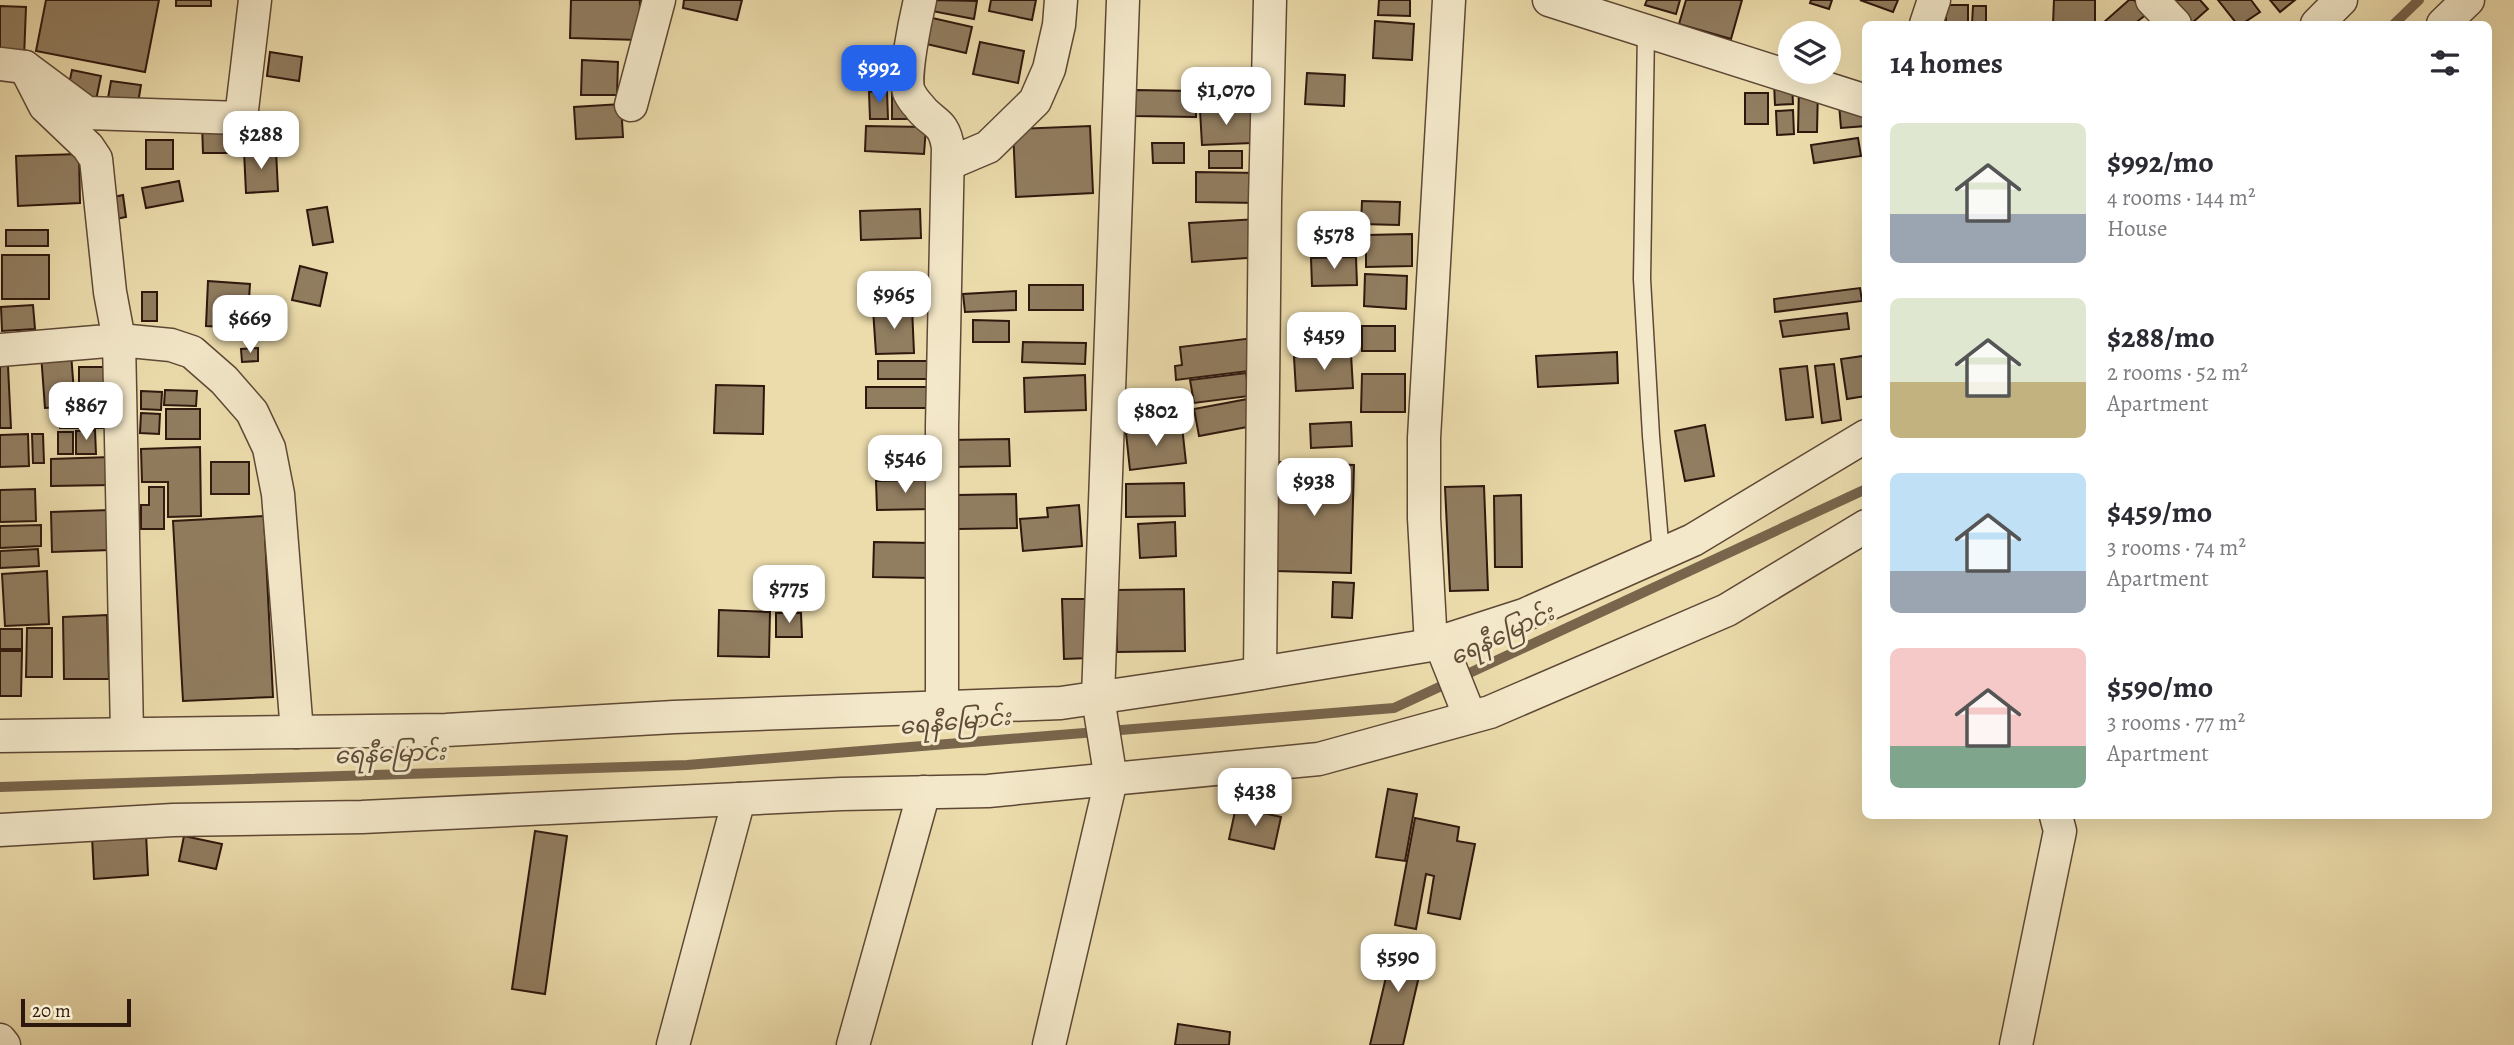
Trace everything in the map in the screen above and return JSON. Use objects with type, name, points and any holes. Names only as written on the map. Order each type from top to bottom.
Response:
[{"type":"street","points":[[12,65],[87,113],[240,118],[255,0]]},
{"type":"street","points":[[631,105],[659,0]]},
{"type":"street","points":[[920,0],[912,32],[908,91],[920,108],[946,133],[948,164],[942,426],[942,706]]},
{"type":"street","points":[[948,164],[988,147],[1035,101],[1049,69],[1059,25],[1061,0]]},
{"type":"street","points":[[1049,1045],[1110,774],[1099,704],[1124,0]]},
{"type":"street","points":[[1260,673],[1270,0]]},
{"type":"street","points":[[1449,0],[1424,438],[1424,517],[1439,647],[1468,713]]},
{"type":"street","points":[[1549,0],[1862,100]]},
{"type":"street","points":[[1927,21],[1934,0]]},
{"type":"street","points":[[2152,0],[2172,21]]},
{"type":"street","points":[[2320,21],[2341,0]]},
{"type":"street","points":[[2447,21],[2468,0]]},
{"type":"street","points":[[12,65],[46,106],[88,146],[96,159],[110,292],[119,340],[127,733]]},
{"type":"street","points":[[0,350],[119,340],[171,345],[192,352],[224,380],[252,412],[269,448],[278,494],[297,732]]},
{"type":"street","points":[[0,736],[446,730],[942,706],[1099,704],[1260,673],[1439,647],[1524,615],[1704,534],[1862,438]]},
{"type":"street","points":[[0,830],[173,820],[362,817],[738,799],[988,791],[1110,774],[1319,759],[1468,713],[1490,712],[1727,610],[1862,528]]},
{"type":"street","points":[[853,1045],[924,792]]},
{"type":"street","points":[[673,1045],[738,799]]},
{"type":"street","points":[[2016,1045],[2060,831],[2057,819]]},
{"type":"street","points":[[0,1040],[4,1045]]},
{"type":"lane","points":[[1646,31],[1642,279],[1661,554]]},
{"type":"building","points":[[46,0],[159,0],[145,72],[36,51]]},
{"type":"building","points":[[176,0],[211,0],[211,6],[176,6]]},
{"type":"building","points":[[571,0],[640,0],[639,40],[570,38]]},
{"type":"building","points":[[684,0],[742,0],[737,20],[683,8]]},
{"type":"building","points":[[934,0],[977,1],[974,19],[932,11]]},
{"type":"building","points":[[991,0],[1036,0],[1032,20],[989,11]]},
{"type":"building","points":[[1379,0],[1410,0],[1410,16],[1378,15]]},
{"type":"building","points":[[1647,0],[1680,0],[1676,14],[1645,5]]},
{"type":"building","points":[[1686,0],[1742,0],[1731,39],[1679,24]]},
{"type":"building","points":[[1811,0],[1832,0],[1829,9],[1810,3]]},
{"type":"building","points":[[1860,0],[1898,0],[1893,12]]},
{"type":"building","points":[[2054,0],[2095,0],[2095,21],[2053,21]]},
{"type":"building","points":[[2129,0],[2134,0],[2147,14],[2138,21],[2105,21]]},
{"type":"building","points":[[2172,0],[2200,0],[2208,9],[2194,21],[2190,21]]},
{"type":"building","points":[[2218,0],[2251,0],[2260,12],[2246,21],[2235,21]]},
{"type":"building","points":[[2270,0],[2295,0],[2280,12]]},
{"type":"building","points":[[1946,5],[1968,5],[1968,21],[1946,21]]},
{"type":"building","points":[[0,6],[26,7],[24,58],[0,57]]},
{"type":"building","points":[[1973,6],[1986,6],[1986,21],[1972,21]]},
{"type":"building","points":[[928,17],[972,27],[966,53],[922,43]]},
{"type":"building","points":[[1375,21],[1414,24],[1412,60],[1373,58]]},
{"type":"building","points":[[980,42],[1024,51],[1018,83],[973,74]]},
{"type":"building","points":[[270,52],[302,57],[299,81],[267,76]]},
{"type":"building","points":[[582,60],[618,62],[617,95],[581,95]]},
{"type":"building","points":[[72,70],[101,76],[96,100],[67,94]]},
{"type":"building","points":[[1307,73],[1345,75],[1344,106],[1305,104]]},
{"type":"building","points":[[111,81],[141,85],[137,109],[107,104]]},
{"type":"building","points":[[1774,83],[1792,84],[1793,104],[1775,105]]},
{"type":"building","points":[[1799,86],[1818,87],[1817,132],[1798,132]]},
{"type":"building","points":[[1135,90],[1196,91],[1196,117],[1134,116]]},
{"type":"building","points":[[887,91],[888,119],[870,119],[869,92]]},
{"type":"building","points":[[892,93],[907,93],[907,119],[892,119]]},
{"type":"building","points":[[1745,93],[1768,93],[1768,124],[1745,124]]},
{"type":"building","points":[[1862,102],[1862,126],[1841,128],[1839,104]]},
{"type":"building","points":[[621,104],[623,137],[576,139],[574,107]]},
{"type":"building","points":[[1251,109],[1252,143],[1202,145],[1200,110]]},
{"type":"building","points":[[1793,110],[1794,134],[1777,135],[1776,111]]},
{"type":"building","points":[[230,123],[230,153],[203,153],[202,124]]},
{"type":"building","points":[[866,126],[926,127],[924,154],[865,151]]},
{"type":"building","points":[[1090,126],[1093,193],[1016,197],[1013,129]]},
{"type":"building","points":[[1858,138],[1861,156],[1814,163],[1811,145]]},
{"type":"building","points":[[146,140],[173,140],[173,169],[146,169]]},
{"type":"building","points":[[1152,143],[1184,143],[1184,163],[1153,163]]},
{"type":"building","points":[[276,150],[278,191],[246,193],[244,151]]},
{"type":"building","points":[[1209,151],[1242,151],[1242,168],[1209,168]]},
{"type":"building","points":[[79,154],[80,203],[18,206],[16,156]]},
{"type":"building","points":[[1196,172],[1258,173],[1258,203],[1196,202]]},
{"type":"building","points":[[179,181],[183,201],[146,208],[142,188]]},
{"type":"building","points":[[123,195],[126,217],[116,219],[113,197]]},
{"type":"building","points":[[1362,201],[1400,202],[1399,225],[1361,224]]},
{"type":"building","points":[[327,207],[333,242],[313,245],[307,210]]},
{"type":"building","points":[[920,209],[921,238],[861,240],[860,211]]},
{"type":"building","points":[[1355,218],[1358,244],[1307,249],[1304,223]]},
{"type":"building","points":[[1258,219],[1260,257],[1192,262],[1189,223]]},
{"type":"building","points":[[6,230],[48,230],[48,246],[6,246]]},
{"type":"building","points":[[1412,234],[1412,266],[1366,267],[1366,235]]},
{"type":"building","points":[[2,255],[49,255],[49,299],[2,299]]},
{"type":"building","points":[[1356,257],[1357,285],[1312,286],[1311,258]]},
{"type":"building","points":[[300,266],[327,273],[320,306],[292,300]]},
{"type":"building","points":[[1365,274],[1407,276],[1406,309],[1364,306]]},
{"type":"building","points":[[208,281],[250,284],[247,328],[206,326]]},
{"type":"building","points":[[1029,285],[1083,285],[1083,310],[1029,310]]},
{"type":"building","points":[[1860,288],[1862,301],[1775,312],[1774,299]]},
{"type":"building","points":[[1016,291],[1016,310],[965,312],[963,294]]},
{"type":"building","points":[[142,292],[157,292],[157,321],[142,321]]},
{"type":"building","points":[[33,305],[35,329],[2,331],[1,307]]},
{"type":"building","points":[[912,307],[914,353],[876,354],[873,309]]},
{"type":"building","points":[[1847,313],[1849,329],[1783,337],[1780,321]]},
{"type":"building","points":[[973,320],[1009,321],[1009,342],[973,342]]},
{"type":"building","points":[[1362,326],[1395,326],[1395,351],[1362,351]]},
{"type":"building","points":[[1253,338],[1257,370],[1176,380],[1175,366],[1182,365],[1180,347]]},
{"type":"building","points":[[1023,342],[1086,343],[1085,364],[1022,362]]},
{"type":"building","points":[[258,348],[258,361],[242,362],[241,349]]},
{"type":"building","points":[[1617,352],[1618,383],[1538,387],[1536,356]]},
{"type":"building","points":[[71,353],[75,406],[45,408],[41,354]]},
{"type":"building","points":[[1351,354],[1353,388],[1296,391],[1294,357]]},
{"type":"building","points":[[1862,356],[1862,397],[1847,399],[1841,359]]},
{"type":"building","points":[[878,361],[932,361],[932,379],[878,379]]},
{"type":"building","points":[[1834,364],[1841,420],[1822,423],[1815,366]]},
{"type":"building","points":[[0,366],[8,366],[11,428],[0,428]]},
{"type":"building","points":[[1807,366],[1813,417],[1786,420],[1780,369]]},
{"type":"building","points":[[79,367],[110,367],[110,400],[79,400]]},
{"type":"building","points":[[1246,373],[1249,396],[1194,403],[1190,380]]},
{"type":"building","points":[[1362,374],[1405,374],[1405,412],[1361,412]]},
{"type":"building","points":[[1085,375],[1086,410],[1025,412],[1024,378]]},
{"type":"building","points":[[716,385],[764,386],[763,434],[714,433]]},
{"type":"building","points":[[866,387],[931,387],[931,408],[866,408]]},
{"type":"building","points":[[165,390],[197,391],[196,406],[164,405]]},
{"type":"building","points":[[141,391],[162,392],[161,410],[141,409]]},
{"type":"building","points":[[1253,398],[1258,425],[1199,436],[1194,409]]},
{"type":"building","points":[[105,408],[105,428],[60,428],[59,409]]},
{"type":"building","points":[[166,409],[200,409],[200,439],[166,439]]},
{"type":"building","points":[[141,413],[160,414],[159,434],[140,433]]},
{"type":"building","points":[[1351,422],[1352,446],[1311,448],[1310,424]]},
{"type":"building","points":[[1705,425],[1714,476],[1685,481],[1675,431]]},
{"type":"building","points":[[1182,426],[1186,463],[1130,470],[1126,433]]},
{"type":"building","points":[[95,430],[96,454],[76,454],[76,431]]},
{"type":"building","points":[[58,432],[73,432],[73,454],[58,454]]},
{"type":"building","points":[[28,434],[29,466],[0,467],[0,435]]},
{"type":"building","points":[[32,434],[43,434],[44,463],[33,463]]},
{"type":"building","points":[[1009,439],[1010,466],[951,467],[950,440]]},
{"type":"building","points":[[200,447],[201,516],[168,517],[168,482],[142,482],[141,449]]},
{"type":"building","points":[[111,457],[112,485],[51,486],[51,459]]},
{"type":"building","points":[[211,462],[249,462],[249,494],[211,494]]},
{"type":"building","points":[[1278,462],[1354,465],[1351,573],[1275,571]]},
{"type":"building","points":[[933,480],[934,509],[877,510],[876,481]]},
{"type":"building","points":[[1184,483],[1185,516],[1126,517],[1126,484]]},
{"type":"building","points":[[1484,486],[1488,590],[1450,591],[1445,487]]},
{"type":"building","points":[[149,487],[164,487],[164,529],[141,529],[141,505],[149,505]]},
{"type":"building","points":[[35,489],[36,521],[0,522],[0,490]]},
{"type":"building","points":[[1016,494],[1017,528],[958,529],[957,495]]},
{"type":"building","points":[[1521,495],[1522,567],[1495,567],[1494,496]]},
{"type":"building","points":[[1079,505],[1082,546],[1023,551],[1020,519],[1048,517],[1047,508]]},
{"type":"building","points":[[110,510],[111,550],[52,552],[51,512]]},
{"type":"building","points":[[264,516],[273,697],[183,701],[173,521]]},
{"type":"building","points":[[1175,522],[1176,556],[1140,558],[1138,524]]},
{"type":"building","points":[[41,525],[41,546],[0,548],[0,526]]},
{"type":"building","points":[[874,542],[933,543],[932,578],[873,577]]},
{"type":"building","points":[[38,549],[39,566],[0,568],[0,551]]},
{"type":"building","points":[[47,571],[49,624],[5,626],[2,574]]},
{"type":"building","points":[[1333,582],[1354,583],[1352,618],[1332,617]]},
{"type":"building","points":[[1184,589],[1185,651],[1117,652],[1116,590]]},
{"type":"building","points":[[1062,599],[1088,599],[1090,658],[1064,659]]},
{"type":"building","points":[[719,610],[770,612],[769,657],[718,656]]},
{"type":"building","points":[[776,613],[801,613],[802,637],[776,637]]},
{"type":"building","points":[[107,615],[109,679],[64,679],[63,617]]},
{"type":"building","points":[[27,628],[52,628],[52,677],[26,677]]},
{"type":"building","points":[[0,629],[22,629],[22,649],[0,649]]},
{"type":"building","points":[[0,651],[22,651],[21,696],[0,696]]},
{"type":"building","points":[[1388,789],[1417,794],[1405,861],[1376,857]]},
{"type":"building","points":[[1236,807],[1281,817],[1274,849],[1229,839]]},
{"type":"building","points":[[1415,818],[1459,827],[1457,841],[1475,844],[1460,919],[1428,913],[1434,876],[1426,874],[1416,929],[1395,925]]},
{"type":"building","points":[[535,831],[567,836],[545,994],[512,989]]},
{"type":"building","points":[[146,833],[148,875],[94,879],[92,836]]},
{"type":"building","points":[[184,836],[222,844],[216,869],[179,861]]},
{"type":"building","points":[[1395,939],[1426,946],[1403,1045],[1370,1045]]},
{"type":"building","points":[[1178,1024],[1230,1032],[1229,1045],[1175,1045]]},
{"type":"waterway","name":"ရေနီမြောင်း","points":[[2397,21],[2419,0]]},
{"type":"waterway","name":"ရေနီမြောင်း","points":[[0,787],[687,765],[1394,708],[1862,491]]}]
